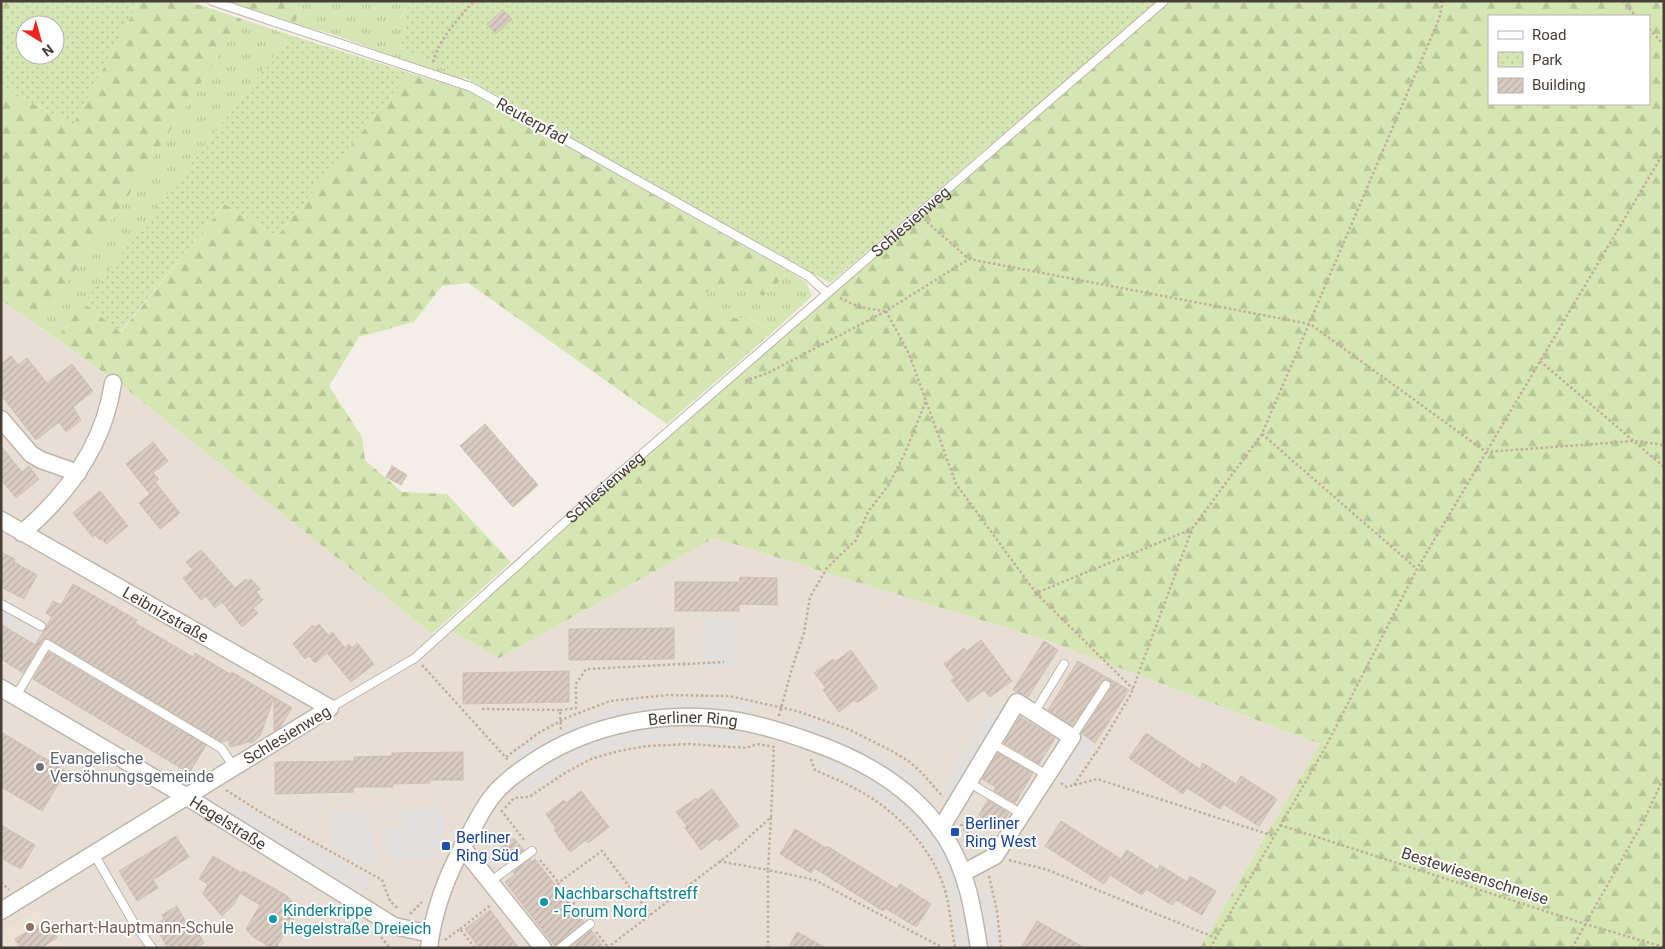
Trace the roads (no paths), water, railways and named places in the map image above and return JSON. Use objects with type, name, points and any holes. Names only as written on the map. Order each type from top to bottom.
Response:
[{"type":"street","points":[[22,533],[52,505],[78,473],[97,439],[108,409],[113,383]]},
{"type":"street","points":[[1,419],[31,454],[41,460],[78,473]]},
{"type":"street","name":"Leibnizstraße","points":[[1,520],[330,708]]},
{"type":"street","name":"Hegelstraße","points":[[1,688],[187,797],[394,926],[434,941]]},
{"type":"street","points":[[940,830],[1016,702],[1072,737],[995,856],[963,873]]},
{"type":"street","name":"Schlesienweg","points":[[1,911],[330,708]]},
{"type":"street","name":"Berliner Ring","points":[[434,941],[452,866],[491,797],[518,772],[561,744],[619,725],[669,718],[724,719],[776,729],[824,746],[891,781],[920,805],[940,830],[958,861],[963,873],[974,917],[979,948]]},
{"type":"street","points":[[462,847],[543,948]]},
{"type":"lane","name":"Reuterpfad","points":[[212,1],[471,87],[808,276],[828,293]]},
{"type":"lane","name":"Schlesienweg","points":[[330,708],[415,658],[595,495],[1164,1]]},
{"type":"lane","points":[[1,604],[41,626]]},
{"type":"lane","points":[[16,696],[47,644],[220,748],[234,767]]},
{"type":"lane","points":[[1034,713],[1064,664]]},
{"type":"lane","points":[[1072,737],[1106,684]]},
{"type":"lane","points":[[992,743],[1047,775]]},
{"type":"lane","points":[[968,782],[1022,814]]},
{"type":"lane","points":[[491,881],[532,850]]},
{"type":"lane","points":[[94,854],[135,925],[152,948]]},
{"type":"lane","points":[[560,948],[590,924]]},
{"type":"place","name":"Evangelische Versöhnungsgemeinde","points":[[40,767]]},
{"type":"place","name":"Berliner Ring West","points":[[955,832]]},
{"type":"place","name":"Berliner Ring Süd","points":[[446,846]]},
{"type":"place","name":"Nachbarschaftstreff - Forum Nord","points":[[544,902]]},
{"type":"place","name":"Kinderkrippe Hegelstraße Dreieich","points":[[273,919]]},
{"type":"place","name":"Gerhart-Hauptmann-Schule","points":[[30,927]]}]
